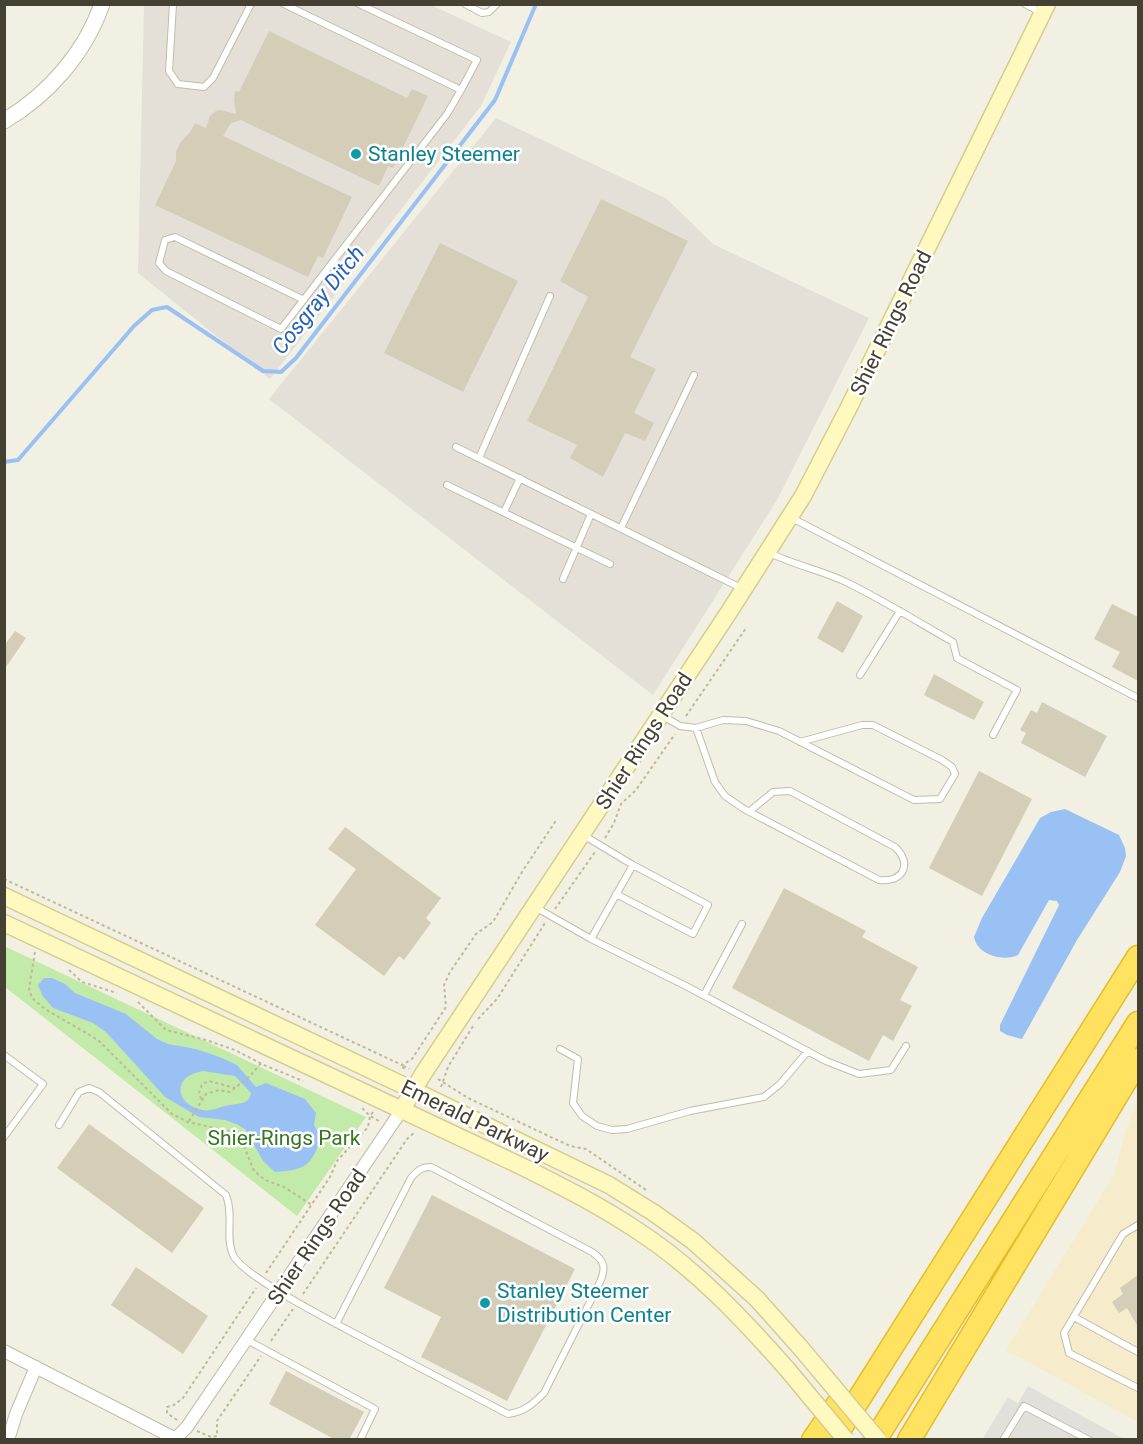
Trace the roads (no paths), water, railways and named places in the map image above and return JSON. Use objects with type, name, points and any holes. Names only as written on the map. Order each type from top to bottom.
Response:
[{"type":"highway","points":[[833,1440],[1138,957]]},
{"type":"highway","points":[[877,1440],[1138,1023]]},
{"type":"highway","points":[[909,1440],[1138,1060]]},
{"type":"highway","points":[[813,1440],[981,1185],[1018,1148]]},
{"type":"main road","name":"Shier Rings Road","points":[[401,1111],[413,1090],[542,912],[582,835],[789,517],[848,410],[1045,9]]},
{"type":"main road","name":"Emerald Parkway","points":[[4,897],[609,1185],[693,1241],[757,1299],[877,1440]]},
{"type":"main road","name":"Emerald Parkway","points":[[4,923],[562,1186],[639,1232],[677,1260],[743,1319],[846,1440]]},
{"type":"street","points":[[4,121],[18,113],[60,76],[83,45],[102,4]]},
{"type":"street","name":"Shier Rings Road","points":[[175,1439],[187,1427],[401,1111]]},
{"type":"street","points":[[4,1351],[175,1439]]},
{"type":"street","points":[[8,1440],[36,1366]]},
{"type":"lane","points":[[173,4],[169,71],[178,84],[204,87],[213,78],[251,4]]},
{"type":"lane","points":[[284,4],[461,90]]},
{"type":"lane","points":[[304,300],[175,237],[165,240],[159,263],[166,271],[281,329],[304,300],[447,114],[477,60],[359,4]]},
{"type":"lane","points":[[465,4],[482,13],[489,12],[497,4]]},
{"type":"lane","points":[[1025,4],[1045,9]]},
{"type":"lane","points":[[478,458],[550,296]]},
{"type":"lane","points":[[621,528],[694,375]]},
{"type":"lane","points":[[456,447],[744,589]]},
{"type":"lane","points":[[504,512],[520,478]]},
{"type":"lane","points":[[447,485],[578,546],[610,564]]},
{"type":"lane","points":[[563,579],[591,514]]},
{"type":"lane","points":[[789,517],[1138,698]]},
{"type":"lane","points":[[767,552],[784,561],[845,582],[900,611],[953,642],[957,658],[1017,690],[993,735]]},
{"type":"lane","points":[[860,675],[900,611]]},
{"type":"lane","points":[[660,714],[680,726],[696,728],[723,720],[746,721],[779,732],[914,801],[940,799],[955,774],[952,767],[942,760],[873,725],[862,725],[800,742]]},
{"type":"lane","points":[[696,728],[715,782],[725,796],[750,811],[879,880],[891,882],[899,878],[903,870],[905,864],[903,854],[895,847],[790,791],[773,792],[750,811]]},
{"type":"lane","points":[[582,835],[708,905],[693,934],[616,894]]},
{"type":"lane","points":[[591,939],[633,865]]},
{"type":"lane","points":[[542,912],[808,1051],[859,1074],[891,1070],[906,1046]]},
{"type":"lane","points":[[704,995],[742,924]]},
{"type":"lane","points":[[560,1049],[578,1059],[573,1103],[582,1116],[597,1126],[612,1130],[627,1129],[690,1111],[764,1097],[780,1084],[808,1051]]},
{"type":"lane","points":[[4,1055],[43,1084],[4,1137]]},
{"type":"lane","points":[[59,1125],[79,1092],[89,1088],[99,1092],[226,1196],[230,1206],[233,1255],[242,1266],[279,1292],[336,1324],[508,1414],[520,1413],[544,1393],[600,1282],[603,1265],[600,1258],[592,1252],[431,1167],[424,1167],[411,1178],[336,1324]]},
{"type":"lane","points":[[1138,1225],[1124,1234],[1064,1333],[1069,1353],[1138,1388]]},
{"type":"lane","points":[[1074,1317],[1138,1352]]},
{"type":"lane","points":[[246,1340],[375,1409],[360,1440]]},
{"type":"lane","points":[[1003,1440],[1024,1406],[1089,1440]]},
{"type":"water","points":[[1065,809],[1119,835],[1126,856],[1120,872],[1077,940],[1022,1039],[1000,1031],[1000,1025],[1059,905],[1057,901],[1049,900],[1018,955],[1013,957],[997,957],[986,953],[977,945],[974,937],[982,918],[1040,818],[1051,812]]},
{"type":"water","points":[[44,978],[52,978],[65,984],[75,993],[126,1014],[157,1039],[168,1044],[196,1049],[237,1065],[256,1087],[266,1083],[305,1099],[316,1113],[314,1125],[321,1137],[314,1154],[306,1165],[300,1168],[275,1172],[263,1161],[245,1129],[225,1120],[199,1117],[165,1097],[106,1032],[93,1023],[53,1008],[42,995],[38,985]],"holes":[[[203,1071],[235,1076],[251,1093],[248,1100],[243,1103],[213,1110],[202,1110],[186,1102],[180,1090],[186,1078]]]},
{"type":"waterway","name":"Cosgray Ditch","points":[[4,462],[18,460],[134,326],[152,310],[167,307],[263,371],[281,372],[296,358],[495,100],[536,4]]},
{"type":"place","name":"Stanley Steemer","points":[[356,154]]},
{"type":"place","name":"Stanley Steemer Distribution Center","points":[[485,1303]]},
{"type":"park label","name":"Shier-Rings Park","points":[[284,1138]]}]
